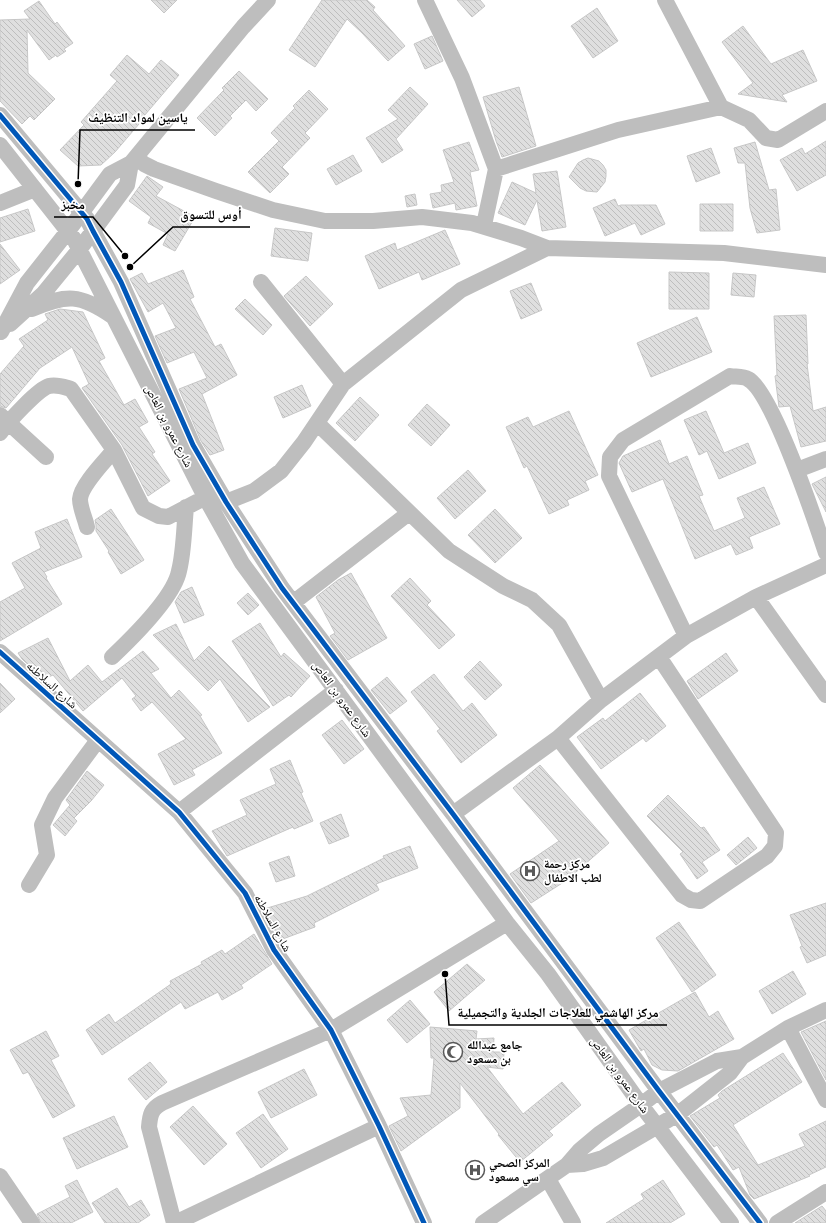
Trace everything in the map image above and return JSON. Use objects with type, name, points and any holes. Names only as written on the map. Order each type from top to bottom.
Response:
[{"type":"street","points":[[0,333],[27,283],[110,174],[134,160],[268,0]]},
{"type":"street","points":[[425,0],[462,78],[496,169],[484,225]]},
{"type":"street","points":[[665,0],[721,107],[749,120],[766,138],[778,140],[826,111]]},
{"type":"street","points":[[496,169],[618,130],[721,107]]},
{"type":"street","points":[[0,115],[87,219],[121,282],[193,445],[226,502],[282,588],[453,814],[659,1091],[760,1223]]},
{"type":"street","name":"شارع عمرو بن العاص","points":[[0,146],[68,231],[80,250],[206,497],[242,563],[507,923],[548,974],[641,1105],[731,1223]]},
{"type":"street","points":[[134,160],[154,169],[274,210],[325,221],[373,221],[422,217],[484,225],[547,248],[724,252],[826,265]]},
{"type":"street","points":[[0,333],[43,294],[80,250],[127,185],[134,160]]},
{"type":"street","points":[[0,203],[35,189]]},
{"type":"street","points":[[226,502],[254,491],[281,471],[304,442],[343,384],[460,290],[547,248]]},
{"type":"street","points":[[261,282],[343,384]]},
{"type":"street","points":[[20,315],[50,301],[63,298],[81,299],[96,305],[113,317]]},
{"type":"street","points":[[686,636],[609,476],[610,458],[623,440],[730,376],[748,378],[769,407],[797,470],[826,554]]},
{"type":"street","points":[[46,457],[3,423],[49,386],[59,385],[70,389],[114,450],[144,508],[160,516],[168,517],[206,497]]},
{"type":"street","points":[[317,423],[449,551],[503,586],[532,600],[559,625],[602,700]]},
{"type":"street","points":[[87,527],[80,498],[87,483],[114,450]]},
{"type":"street","points":[[797,470],[826,459]]},
{"type":"street","points":[[112,657],[132,638],[166,599],[175,583],[179,572],[186,508]]},
{"type":"street","points":[[294,602],[409,513]]},
{"type":"street","points":[[453,814],[558,738],[602,700],[686,636],[756,597],[826,565]]},
{"type":"street","points":[[756,597],[826,695]]},
{"type":"street","name":"شارع السلاطنه","points":[[0,652],[179,812],[245,893],[274,950],[330,1030],[379,1126],[424,1223]]},
{"type":"street","points":[[558,738],[682,894],[691,900],[700,901],[767,856],[775,846],[776,832],[659,656]]},
{"type":"street","points":[[179,812],[336,690]]},
{"type":"street","points":[[29,885],[47,855],[42,825],[55,798],[98,740]]},
{"type":"street","points":[[379,1126],[175,1223],[149,1127],[150,1115],[154,1107],[330,1030],[507,923]]},
{"type":"street","points":[[567,1165],[583,1164],[603,1158],[678,1114],[730,1073],[742,1057],[788,1028],[826,1010]]},
{"type":"street","points":[[788,1028],[826,1100]]},
{"type":"street","points":[[483,1223],[567,1165],[589,1142],[659,1091],[717,1061],[742,1057]]},
{"type":"street","points":[[0,1176],[32,1223]]},
{"type":"street","points":[[548,1179],[573,1223]]},
{"type":"street","points":[[778,1223],[826,1192]]},
{"type":"building","points":[[151,0],[177,0],[164,13]]},
{"type":"building","points":[[322,0],[367,0],[375,7],[373,10],[405,46],[388,61],[347,19],[315,67],[289,50]]},
{"type":"building","points":[[457,0],[480,0],[485,6],[472,17]]},
{"type":"building","points":[[39,1],[55,24],[57,22],[73,43],[64,49],[66,51],[49,60],[27,30],[28,73],[55,99],[34,120],[30,116],[22,124],[0,101],[0,20],[30,19],[24,11]]},
{"type":"building","points":[[597,8],[618,41],[593,58],[571,26]]},
{"type":"building","points":[[743,26],[771,64],[803,50],[817,81],[782,95],[787,102],[738,94],[753,83],[722,42]]},
{"type":"building","points":[[432,36],[443,61],[425,69],[414,44]]},
{"type":"building","points":[[127,55],[149,74],[161,60],[179,75],[115,152],[101,165],[78,166],[60,150],[84,125],[81,122],[117,81],[110,75]]},
{"type":"building","points":[[239,71],[268,99],[256,111],[246,100],[230,116],[232,118],[215,136],[197,118],[224,90],[222,88]]},
{"type":"building","points":[[410,87],[428,104],[396,139],[403,150],[382,163],[366,138],[398,119],[388,110]]},
{"type":"building","points":[[519,87],[536,146],[502,157],[483,97]]},
{"type":"building","points":[[309,90],[328,109],[305,133],[310,138],[282,167],[289,174],[270,193],[248,172],[279,141],[271,133],[295,108],[293,106]]},
{"type":"building","points":[[826,141],[826,175],[797,191],[780,160],[802,148],[805,154]]},
{"type":"building","points":[[469,142],[479,170],[470,172],[477,206],[456,210],[455,203],[433,208],[430,194],[442,192],[441,185],[454,182],[443,150]]},
{"type":"building","points":[[755,142],[769,190],[776,189],[780,230],[757,233],[750,208],[745,163],[738,163],[734,148]]},
{"type":"building","points":[[711,148],[720,173],[696,182],[687,156]]},
{"type":"building","points":[[353,155],[362,171],[336,185],[327,169]]},
{"type":"building","points":[[588,158],[599,161],[606,170],[605,182],[597,192],[586,191],[580,188],[569,177],[578,163]]},
{"type":"building","points":[[557,171],[566,227],[542,231],[537,200],[525,225],[498,213],[512,182],[536,193],[533,174]]},
{"type":"building","points":[[147,176],[163,187],[156,196],[195,217],[175,251],[163,245],[168,234],[148,223],[151,217],[129,201]]},
{"type":"building","points":[[415,194],[417,205],[407,207],[405,196]]},
{"type":"building","points":[[615,199],[618,206],[656,205],[665,224],[641,235],[635,223],[605,236],[593,208]]},
{"type":"building","points":[[700,204],[733,204],[733,231],[700,231]]},
{"type":"building","points":[[28,209],[35,231],[0,242],[0,218]]},
{"type":"building","points":[[275,228],[312,233],[308,261],[271,256]]},
{"type":"building","points":[[445,230],[460,264],[422,280],[419,272],[379,289],[365,256],[395,243],[397,250]]},
{"type":"building","points":[[0,244],[20,270],[0,284]]},
{"type":"building","points":[[183,270],[194,297],[190,299],[215,347],[221,344],[237,375],[202,394],[224,450],[210,455],[201,441],[179,389],[207,378],[194,352],[167,363],[155,336],[176,328],[163,303],[148,312],[130,279],[142,273],[148,284]]},
{"type":"building","points":[[669,272],[709,273],[709,309],[669,309]]},
{"type":"building","points":[[733,273],[756,275],[754,297],[731,295]]},
{"type":"building","points":[[306,276],[333,304],[310,326],[284,296]]},
{"type":"building","points":[[531,283],[542,310],[521,319],[510,291]]},
{"type":"building","points":[[245,299],[272,325],[263,335],[235,309]]},
{"type":"building","points":[[60,309],[83,312],[105,358],[99,361],[124,405],[135,399],[148,422],[139,427],[155,452],[152,454],[170,481],[148,496],[122,445],[82,388],[89,384],[72,347],[40,368],[6,408],[0,406],[0,374],[24,346],[19,339],[48,320],[45,314]]},
{"type":"building","points":[[806,315],[807,364],[813,411],[826,407],[826,441],[801,447],[790,406],[779,407],[775,376],[777,375],[774,316]]},
{"type":"building","points":[[697,317],[712,352],[651,377],[637,343]]},
{"type":"building","points":[[302,385],[311,406],[283,418],[274,397]]},
{"type":"building","points":[[360,397],[379,415],[355,441],[336,423]]},
{"type":"building","points":[[427,404],[450,425],[431,446],[408,425]]},
{"type":"building","points":[[569,411],[598,475],[585,481],[589,490],[567,500],[569,505],[549,514],[527,466],[524,468],[506,427],[528,417],[533,427]]},
{"type":"building","points":[[706,411],[724,453],[748,443],[756,463],[719,479],[707,451],[699,455],[684,420]]},
{"type":"building","points":[[660,440],[669,464],[687,456],[703,495],[699,496],[714,531],[745,518],[737,498],[764,487],[780,524],[749,537],[753,548],[736,555],[731,544],[695,559],[663,479],[632,492],[619,463],[623,456]]},
{"type":"building","points":[[468,470],[486,491],[455,519],[437,498]]},
{"type":"building","points":[[826,477],[826,512],[812,484]]},
{"type":"building","points":[[111,509],[144,560],[121,574],[96,531],[95,520]]},
{"type":"building","points":[[495,509],[522,538],[495,563],[468,535]]},
{"type":"building","points":[[67,519],[82,557],[44,572],[62,604],[0,641],[0,602],[25,588],[12,563],[41,548],[35,532]]},
{"type":"building","points":[[351,573],[387,638],[348,660],[330,636],[335,633],[316,597],[338,580]]},
{"type":"building","points":[[410,578],[431,601],[427,605],[455,635],[439,649],[391,596]]},
{"type":"building","points":[[192,587],[204,615],[184,623],[175,602],[181,592]]},
{"type":"building","points":[[248,593],[259,605],[248,615],[237,603]]},
{"type":"building","points":[[260,623],[281,657],[284,653],[310,676],[291,697],[289,695],[273,706],[232,641]]},
{"type":"building","points":[[176,624],[194,661],[209,646],[270,707],[248,722],[220,679],[208,691],[153,635]]},
{"type":"building","points":[[48,638],[70,681],[88,665],[102,682],[143,651],[159,669],[151,673],[171,698],[179,690],[202,715],[200,716],[222,753],[192,770],[195,775],[174,785],[158,754],[186,739],[152,702],[141,711],[132,699],[136,696],[122,678],[83,711],[53,675],[44,679],[22,659],[18,653]]},
{"type":"building","points":[[726,653],[738,671],[698,699],[687,681]]},
{"type":"building","points":[[480,661],[502,685],[485,700],[464,677]]},
{"type":"building","points":[[434,674],[463,711],[472,703],[497,735],[461,763],[437,731],[440,729],[411,692]]},
{"type":"building","points":[[387,677],[407,701],[390,714],[371,690]]},
{"type":"building","points":[[0,683],[15,699],[0,713]]},
{"type":"building","points":[[640,693],[666,726],[646,742],[643,738],[601,769],[577,737],[603,718],[605,721]]},
{"type":"building","points":[[342,720],[364,749],[344,764],[322,735]]},
{"type":"building","points":[[290,760],[303,792],[301,793],[313,821],[294,829],[293,827],[227,856],[212,831],[247,815],[240,800],[276,784],[270,769]]},
{"type":"building","points":[[540,765],[609,843],[567,880],[531,903],[510,874],[559,841],[513,788]]},
{"type":"building","points":[[87,771],[104,785],[74,818],[77,821],[65,836],[53,825],[70,805],[66,800]]},
{"type":"building","points":[[668,795],[701,828],[704,827],[720,850],[702,862],[708,871],[697,879],[680,854],[683,852],[647,816]]},
{"type":"building","points":[[341,814],[349,836],[329,844],[320,823]]},
{"type":"building","points":[[748,837],[757,848],[736,865],[727,855]]},
{"type":"building","points":[[410,846],[418,868],[376,884],[379,890],[314,923],[315,927],[280,940],[264,909],[307,896],[384,858],[383,856]]},
{"type":"building","points":[[289,856],[295,876],[276,882],[269,863]]},
{"type":"building","points":[[826,903],[826,955],[807,963],[800,947],[802,946],[790,915]]},
{"type":"building","points":[[679,922],[716,975],[692,992],[656,938]]},
{"type":"building","points":[[254,934],[272,964],[241,985],[243,988],[222,1000],[218,992],[185,1009],[181,1002],[102,1055],[86,1030],[109,1014],[115,1023],[171,984],[170,981],[202,964],[201,962],[222,950],[225,954]]},
{"type":"building","points":[[467,964],[485,980],[449,1011],[434,992]]},
{"type":"building","points":[[793,971],[806,994],[772,1014],[759,991]]},
{"type":"building","points":[[695,992],[709,1017],[718,1011],[734,1039],[678,1071],[662,1070],[652,1065],[644,1049],[641,1051],[629,1030]]},
{"type":"building","points":[[410,1000],[430,1024],[407,1043],[387,1020]]},
{"type":"building","points":[[826,1021],[826,1080],[801,1032]]},
{"type":"building","points":[[430,1027],[477,1031],[476,1039],[494,1038],[493,1052],[504,1052],[503,1069],[487,1067],[523,1114],[562,1082],[581,1105],[549,1131],[553,1135],[520,1162],[460,1083],[460,1108],[401,1151],[389,1126],[408,1116],[400,1098],[431,1095],[434,1058],[431,1058]]},
{"type":"building","points":[[46,1031],[59,1056],[51,1060],[75,1106],[53,1118],[28,1072],[23,1074],[10,1050]]},
{"type":"building","points":[[783,1053],[802,1082],[733,1125],[758,1165],[805,1146],[799,1134],[826,1121],[826,1167],[809,1175],[810,1176],[754,1199],[750,1195],[739,1167],[733,1170],[717,1145],[714,1147],[690,1116],[720,1098],[718,1095],[722,1091]]},
{"type":"building","points":[[150,1062],[167,1082],[146,1100],[128,1079]]},
{"type":"building","points":[[304,1069],[317,1095],[271,1118],[258,1092]]},
{"type":"building","points":[[193,1106],[227,1144],[204,1165],[170,1127]]},
{"type":"building","points":[[263,1114],[288,1149],[261,1168],[236,1133]]},
{"type":"building","points":[[114,1116],[128,1147],[77,1169],[63,1138]]},
{"type":"building","points":[[77,1180],[93,1212],[71,1223],[41,1223],[37,1214],[70,1197],[65,1186]]},
{"type":"building","points":[[663,1180],[685,1214],[670,1223],[606,1223],[644,1199],[641,1194]]},
{"type":"building","points":[[117,1188],[129,1207],[141,1200],[150,1215],[138,1223],[105,1223],[92,1203]]},
{"type":"building","points":[[822,1206],[826,1211],[826,1223],[795,1223]]},
{"type":"cycle path","points":[[0,115],[87,219],[121,282],[193,445],[226,502],[282,588],[453,814],[659,1091],[760,1223]]},
{"type":"cycle path","points":[[0,652],[179,812],[245,893],[274,950],[331,1030],[379,1126],[424,1223]]},
{"type":"place","name":"ياسين لمواد التنظيف","points":[[78,184]]},
{"type":"place","name":"مخبز","points":[[125,256]]},
{"type":"place","name":"أوس للتسوق","points":[[130,267]]},
{"type":"place","name":"مركز رحمة لطب الاطفال","points":[[530,871]]},
{"type":"place","name":"مركز الهاشمي للعلاجات الجلدية والتجميلية","points":[[445,974]]},
{"type":"place","name":"جامع عبدالله بن مسعود","points":[[453,1052]]},
{"type":"place","name":"المركز الصحي سي مسعود","points":[[475,1170]]}]
